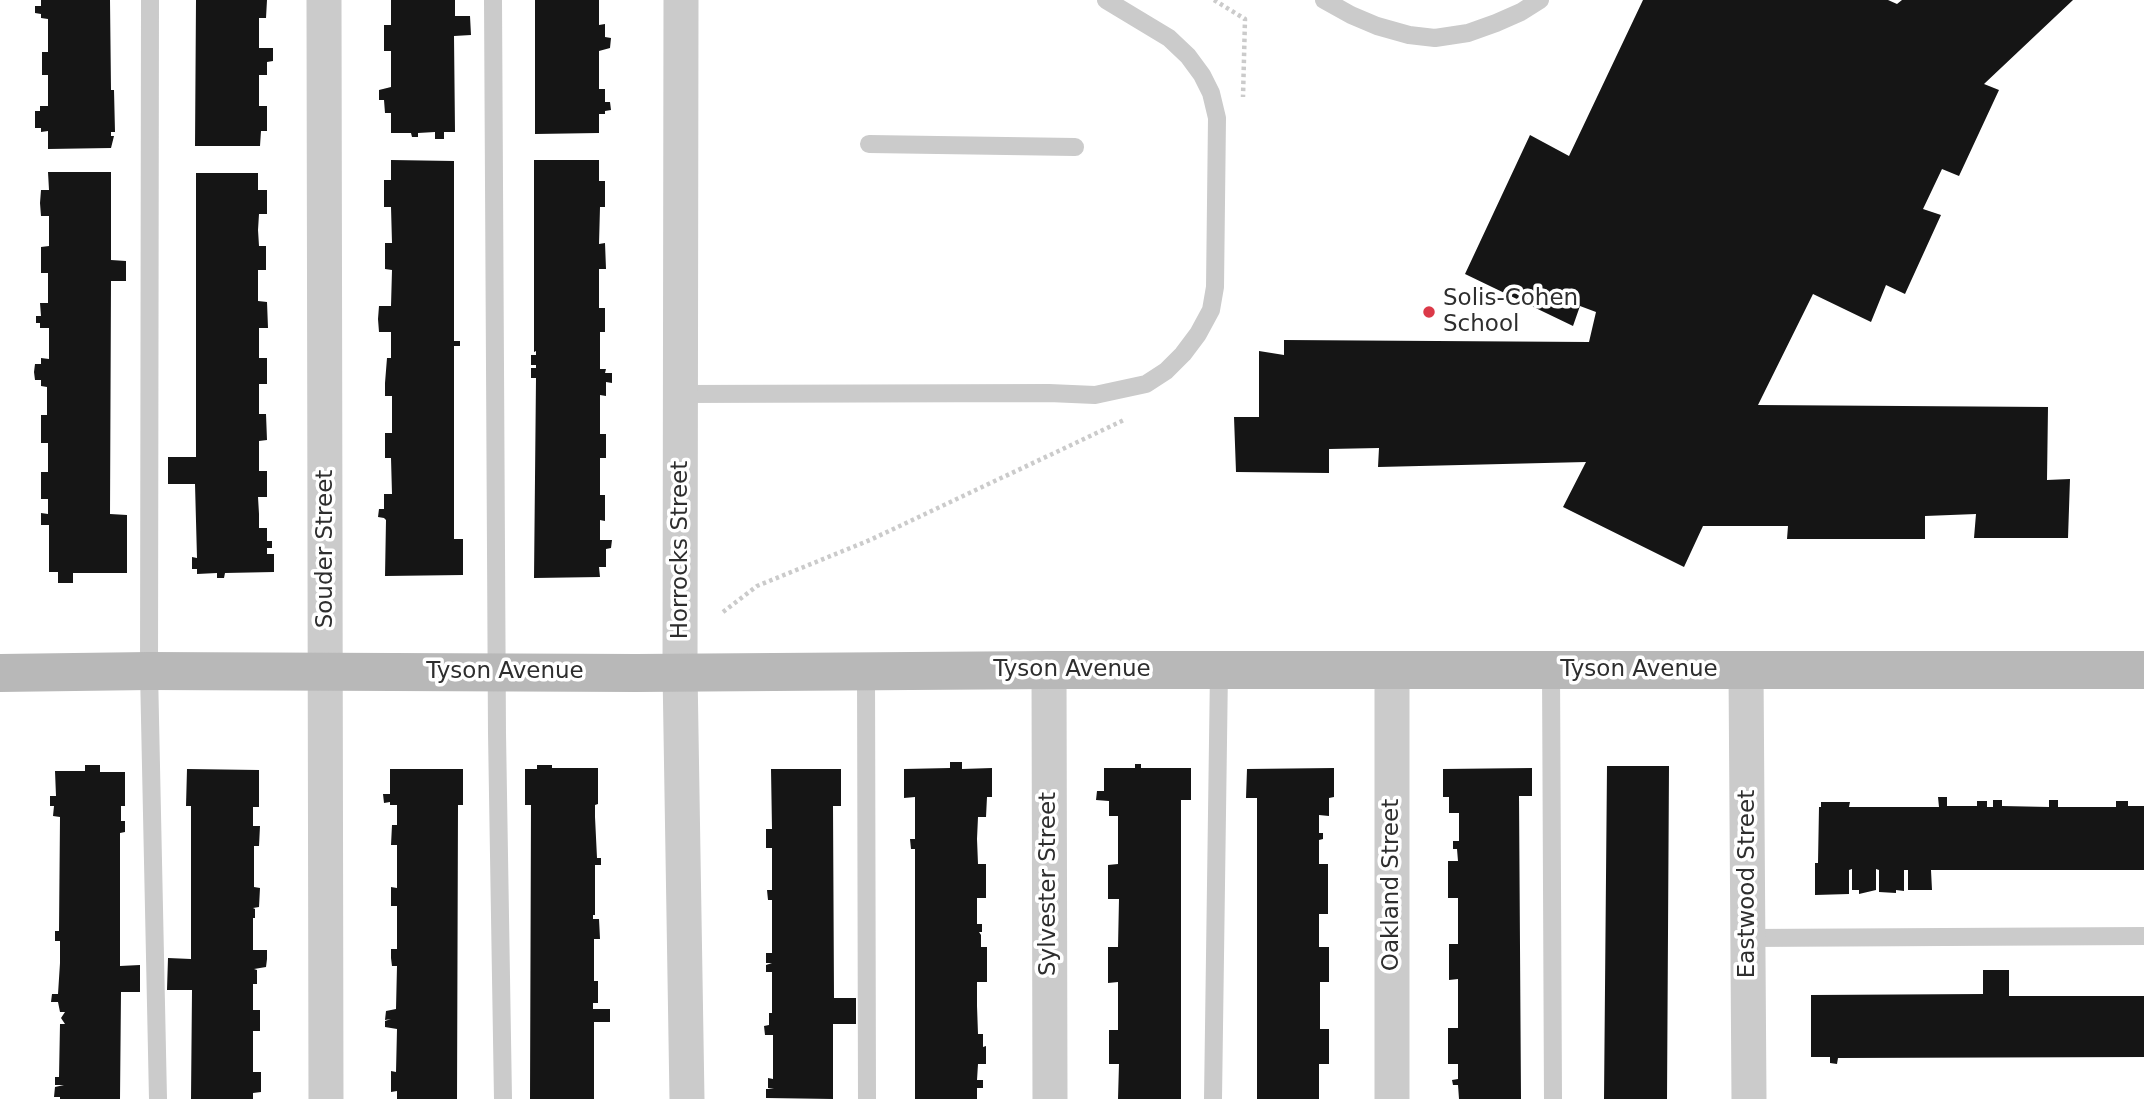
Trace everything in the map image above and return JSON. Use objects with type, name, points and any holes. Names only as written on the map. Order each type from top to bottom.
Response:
[{"type":"street","name":"Souder Street","points":[[324,0],[326,1099]]},
{"type":"street","name":"Horrocks Street","points":[[681,0],[680,671],[687,1099]]},
{"type":"street","name":"Sylvester Street","points":[[1049,670],[1049,1099]]},
{"type":"street","name":"Oakland Street","points":[[1392,670],[1392,1099]]},
{"type":"street","name":"Eastwood Street","points":[[1746,670],[1749,1099]]},
{"type":"street","name":"Tyson Avenue","points":[[0,673],[2144,670]]},
{"type":"lane","points":[[150,0],[149,671],[158,1099]]},
{"type":"lane","points":[[493,0],[497,671],[503,1099]]},
{"type":"lane","points":[[681,394],[1096,395],[1146,384],[1166,371],[1198,334],[1211,310],[1215,287],[1217,118],[1211,93],[1188,56],[1169,38],[1106,0]]},
{"type":"lane","points":[[1324,0],[1377,26],[1409,35],[1435,38],[1468,33],[1496,23],[1540,0]]},
{"type":"lane","points":[[869,144],[1074,147]]},
{"type":"lane","points":[[866,670],[867,1099]]},
{"type":"lane","points":[[1213,1099],[1219,670]]},
{"type":"lane","points":[[1552,670],[1553,1099]]},
{"type":"lane","points":[[1748,938],[2144,936]]},
{"type":"path","points":[[1214,0],[1245,19],[1243,101]]},
{"type":"path","points":[[723,612],[757,586],[870,540],[1131,417]]},
{"type":"building","points":[[41,0],[110,0],[111,90],[114,90],[115,132],[111,132],[111,136],[114,136],[111,148],[48,149],[48,131],[41,132],[41,128],[35,128],[35,111],[40,111],[40,106],[48,106],[48,75],[42,75],[42,52],[48,52],[48,19],[35,13],[35,6],[41,6]]},
{"type":"building","points":[[196,0],[267,0],[266,18],[259,18],[259,48],[273,48],[273,61],[267,62],[267,75],[259,75],[259,106],[267,106],[267,131],[261,131],[260,146],[195,146]]},
{"type":"building","points":[[391,0],[455,0],[455,16],[470,16],[471,35],[454,36],[455,132],[444,132],[444,139],[435,139],[435,132],[418,133],[418,137],[412,137],[411,133],[391,133],[391,113],[385,113],[384,100],[379,100],[379,90],[391,87],[391,51],[384,51],[384,25],[391,25]]},
{"type":"building","points":[[535,0],[599,0],[599,25],[605,24],[605,37],[611,38],[610,48],[599,51],[599,89],[605,89],[605,102],[610,102],[611,110],[599,114],[599,133],[535,134]]},
{"type":"building","points":[[1643,0],[1888,0],[1897,4],[1902,0],[2073,0],[1984,84],[1999,90],[1959,176],[1942,169],[1923,209],[1941,215],[1905,294],[1886,285],[1871,322],[1813,294],[1758,405],[2048,407],[2047,480],[2070,479],[2068,538],[1974,538],[1976,514],[1925,516],[1925,539],[1787,539],[1788,526],[1703,526],[1684,567],[1563,507],[1586,462],[1378,467],[1379,448],[1329,449],[1329,473],[1236,472],[1234,417],[1259,417],[1259,351],[1284,355],[1284,340],[1589,342],[1596,312],[1580,306],[1573,326],[1465,274],[1530,135],[1569,156]]},
{"type":"building","points":[[391,160],[454,161],[454,341],[460,341],[460,346],[454,346],[454,539],[463,539],[463,575],[385,576],[386,520],[378,517],[379,509],[384,509],[384,494],[392,494],[391,458],[385,458],[385,433],[392,433],[392,396],[385,396],[387,358],[391,358],[391,332],[379,332],[378,319],[379,306],[391,306],[392,270],[385,269],[385,243],[392,243],[391,207],[384,207],[384,180],[391,180]]},
{"type":"building","points":[[534,160],[599,160],[599,181],[605,181],[605,207],[600,207],[599,244],[605,243],[606,269],[599,269],[599,308],[605,308],[605,332],[600,332],[600,369],[606,369],[605,373],[612,373],[612,383],[606,382],[606,396],[600,395],[600,434],[606,434],[606,458],[600,458],[600,495],[605,495],[605,521],[600,520],[600,540],[612,540],[611,548],[606,549],[606,567],[599,567],[600,577],[534,578],[536,378],[531,378],[531,368],[536,368],[536,365],[531,365],[531,355],[536,355]]},
{"type":"building","points":[[48,172],[111,172],[111,260],[126,261],[126,281],[111,281],[110,514],[127,515],[127,573],[73,573],[73,583],[58,583],[58,572],[49,572],[49,525],[41,525],[41,513],[48,514],[48,499],[41,499],[41,472],[48,472],[48,443],[41,443],[41,415],[47,415],[47,387],[41,386],[41,380],[35,380],[34,372],[35,364],[41,364],[41,358],[49,359],[49,328],[40,328],[40,323],[36,323],[36,316],[41,316],[40,303],[48,303],[48,273],[41,273],[41,247],[49,246],[49,216],[41,216],[40,203],[41,190],[49,190]]},
{"type":"building","points":[[196,173],[258,173],[258,190],[267,190],[267,214],[259,214],[259,246],[266,246],[266,270],[258,270],[258,301],[267,302],[268,328],[259,328],[259,358],[267,358],[267,384],[259,384],[259,414],[266,414],[267,440],[259,441],[259,471],[267,471],[267,497],[258,497],[259,528],[267,528],[267,541],[272,541],[272,548],[267,548],[267,554],[274,554],[274,572],[225,573],[224,578],[217,578],[217,573],[197,574],[197,569],[192,569],[192,557],[197,558],[195,484],[168,484],[168,457],[196,457]]},
{"type":"building","points":[[950,762],[962,762],[962,769],[992,768],[992,797],[987,797],[986,817],[978,817],[977,839],[978,864],[986,864],[986,898],[977,898],[977,924],[982,924],[982,932],[979,932],[981,947],[987,947],[987,982],[977,982],[977,1006],[978,1034],[983,1034],[986,1064],[978,1064],[977,1080],[983,1080],[983,1088],[977,1088],[977,1099],[915,1099],[915,849],[911,849],[910,839],[915,839],[915,797],[904,798],[904,769],[950,768]]},
{"type":"building","points":[[1135,764],[1141,764],[1141,768],[1191,768],[1191,800],[1181,800],[1181,1099],[1118,1099],[1119,1064],[1109,1064],[1109,1030],[1118,1030],[1118,982],[1108,983],[1108,947],[1118,947],[1119,899],[1108,899],[1108,865],[1118,864],[1118,816],[1109,816],[1109,801],[1096,800],[1097,791],[1104,791],[1104,768],[1135,768]]},
{"type":"building","points":[[85,765],[100,765],[100,772],[125,772],[125,806],[121,806],[121,821],[125,821],[125,832],[120,833],[120,966],[140,965],[140,992],[121,992],[120,1099],[54,1097],[55,1087],[64,1085],[55,1085],[55,1077],[59,1077],[60,1024],[65,1024],[61,1018],[65,1012],[60,1012],[58,1002],[51,1002],[52,994],[58,994],[60,963],[60,941],[55,941],[55,931],[59,931],[60,817],[53,816],[54,806],[50,806],[50,796],[56,796],[55,771],[85,771]]},
{"type":"building","points":[[537,765],[552,765],[552,768],[598,768],[598,804],[595,805],[595,817],[597,858],[601,858],[601,865],[595,865],[593,919],[599,919],[600,939],[594,939],[594,981],[598,981],[598,1003],[593,1003],[593,1009],[610,1009],[610,1022],[594,1022],[594,1099],[530,1099],[531,805],[525,805],[525,769],[537,769]]},
{"type":"building","points":[[1607,766],[1669,766],[1667,1099],[1604,1099]]},
{"type":"building","points":[[1334,768],[1334,797],[1329,798],[1329,816],[1319,815],[1319,833],[1323,833],[1323,839],[1319,840],[1319,864],[1328,864],[1328,914],[1319,914],[1319,947],[1329,947],[1329,982],[1320,982],[1320,1029],[1329,1029],[1329,1064],[1319,1064],[1319,1099],[1257,1099],[1257,798],[1246,798],[1247,769]]},
{"type":"building","points":[[1532,768],[1532,796],[1519,796],[1521,1099],[1459,1099],[1458,1085],[1453,1085],[1452,1080],[1458,1079],[1458,1064],[1448,1064],[1448,1028],[1458,1028],[1458,979],[1449,980],[1449,944],[1458,944],[1458,898],[1448,898],[1448,861],[1458,861],[1453,841],[1459,841],[1459,813],[1449,813],[1449,797],[1443,797],[1443,769]]},
{"type":"building","points":[[187,769],[259,770],[259,807],[253,807],[253,826],[260,826],[259,846],[254,846],[254,887],[260,888],[259,907],[253,908],[253,950],[267,950],[267,959],[266,967],[254,969],[257,970],[257,984],[253,984],[253,1010],[260,1010],[260,1031],[253,1031],[253,1072],[261,1072],[261,1092],[253,1093],[253,1099],[191,1099],[192,990],[167,990],[168,958],[191,959],[191,806],[186,806]]},
{"type":"building","points":[[390,769],[463,769],[463,805],[458,805],[457,1099],[397,1099],[397,1091],[391,1092],[391,1071],[396,1072],[397,1029],[385,1027],[385,1021],[391,1019],[385,1020],[386,1011],[396,1009],[397,966],[392,966],[391,949],[397,949],[397,906],[391,906],[391,887],[397,888],[397,845],[391,845],[392,825],[397,825],[397,805],[384,803],[383,794],[390,794]]},
{"type":"building","points":[[771,769],[841,769],[841,806],[833,806],[834,998],[856,998],[856,1024],[833,1024],[833,1099],[766,1098],[766,1089],[774,1089],[768,1088],[768,1078],[773,1079],[773,1035],[765,1035],[764,1026],[769,1025],[769,1013],[772,1013],[772,972],[766,972],[766,965],[772,963],[766,963],[766,953],[772,953],[772,900],[768,900],[767,890],[772,890],[772,848],[766,848],[766,829],[772,829]]},
{"type":"building","points":[[1938,797],[1947,797],[1947,806],[1977,806],[1977,801],[1987,801],[1987,807],[1993,807],[1993,800],[2002,800],[2002,806],[2049,807],[2049,800],[2058,800],[2058,807],[2116,807],[2116,801],[2128,801],[2128,806],[2144,806],[2144,870],[1931,870],[1932,890],[1908,890],[1908,870],[1904,870],[1904,891],[1896,890],[1896,893],[1879,892],[1879,870],[1876,869],[1876,890],[1859,894],[1859,890],[1852,890],[1852,869],[1849,870],[1849,894],[1815,895],[1821,802],[1850,802],[1849,807],[1939,807]]},
{"type":"building","points":[[1983,970],[2009,970],[2009,996],[2144,996],[2144,1057],[1838,1058],[1837,1064],[1830,1063],[1830,1057],[1811,1057],[1811,995],[1983,994]]},
{"type":"place","name":"Solis-Cohen School","points":[[1429,312]]}]
